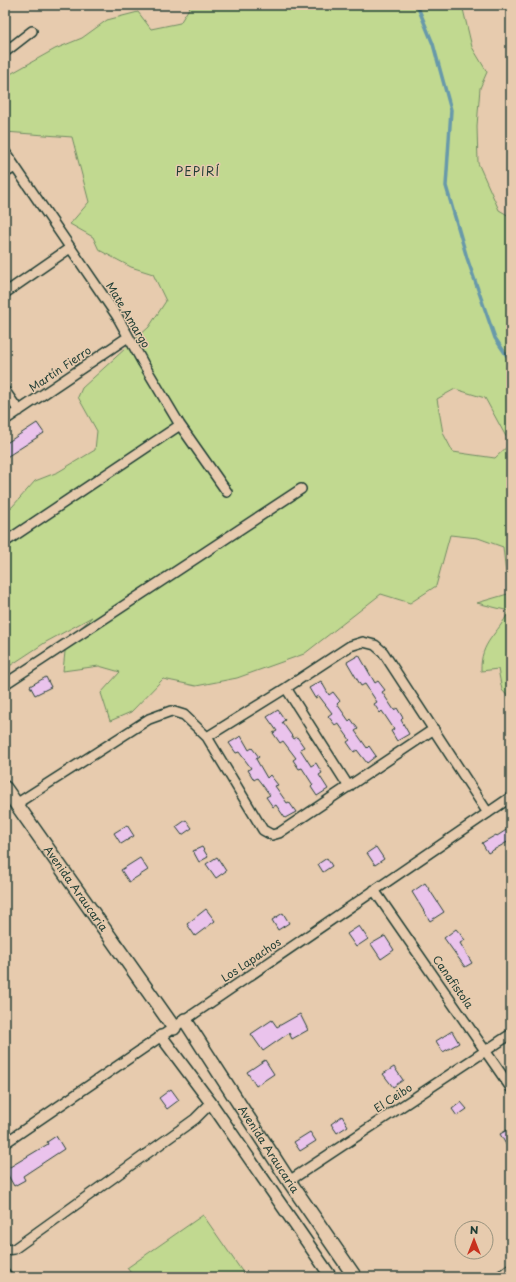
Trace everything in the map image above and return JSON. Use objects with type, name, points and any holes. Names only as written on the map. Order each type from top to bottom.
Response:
[{"type":"main road","name":"Avenida Araucaria","points":[[5,788],[174,1028]]},
{"type":"main road","name":"Avenida Araucaria","points":[[185,1020],[289,1181],[355,1277]]},
{"type":"street","points":[[5,52],[32,31]]},
{"type":"street","name":"Mate Amargo","points":[[5,152],[117,316],[128,338],[180,425],[227,492]]},
{"type":"street","points":[[5,173],[15,167]]},
{"type":"street","points":[[5,293],[70,248]]},
{"type":"street","name":"Martín Fierro","points":[[5,420],[128,338]]},
{"type":"street","points":[[5,391],[19,411]]},
{"type":"street","points":[[5,542],[180,425]]},
{"type":"street","points":[[5,684],[301,489]]},
{"type":"street","points":[[207,737],[350,646],[362,642],[375,645],[383,652],[488,813]]},
{"type":"street","points":[[286,688],[349,787]]},
{"type":"street","points":[[16,804],[150,719],[171,711],[184,715],[207,737],[263,830],[272,834],[279,833],[434,730]]},
{"type":"street","name":"Los Lapachos","points":[[5,1143],[511,797]]},
{"type":"street","name":"Canafistola","points":[[374,890],[511,1088]]},
{"type":"street","name":"El Ceibo","points":[[289,1181],[486,1052],[511,1034]]},
{"type":"street","name":"Avenida Araucaria","points":[[162,1036],[211,1103],[331,1277]]},
{"type":"street","points":[[5,1250],[14,1249],[189,1123],[211,1103]]},
{"type":"street","points":[[498,1277],[511,1268]]},
{"type":"street","points":[[5,1273],[8,1277]]},
{"type":"green space","points":[[191,5],[462,5],[472,47],[487,72],[480,88],[477,126],[478,163],[499,210],[511,217],[511,580],[506,574],[503,547],[478,538],[450,535],[436,586],[410,603],[381,594],[304,654],[237,678],[196,686],[163,679],[131,712],[110,721],[101,693],[120,672],[99,666],[63,671],[66,642],[92,617],[46,642],[5,669],[5,509],[12,507],[35,481],[58,472],[95,450],[97,431],[78,397],[82,388],[149,327],[166,301],[153,274],[131,267],[99,250],[93,237],[70,224],[89,202],[72,137],[5,132],[5,77],[55,49],[82,38],[107,20],[138,12],[151,29],[180,23]],"holes":[[[455,389],[485,398],[510,444],[495,458],[453,452],[443,433],[437,399]]]},
{"type":"green space","points":[[511,593],[511,700],[502,690],[498,669],[481,671],[483,652],[509,611],[477,603]]},
{"type":"green space","points":[[203,1215],[246,1277],[134,1277],[127,1268]]},
{"type":"building","points":[[37,423],[44,433],[5,458],[5,444]]},
{"type":"building","points":[[359,655],[375,683],[378,681],[385,690],[382,692],[394,710],[397,708],[403,718],[401,720],[409,734],[397,741],[391,731],[394,729],[382,711],[380,713],[374,704],[377,702],[365,684],[361,686],[347,662]]},
{"type":"building","points":[[46,677],[51,687],[35,695],[30,686]]},
{"type":"building","points":[[321,681],[329,695],[333,692],[340,701],[337,704],[349,721],[351,719],[358,729],[355,731],[367,748],[369,746],[376,756],[367,763],[357,750],[354,752],[347,742],[350,740],[338,723],[335,725],[328,716],[332,713],[319,696],[315,698],[309,688]]},
{"type":"building","points":[[278,710],[285,720],[282,722],[294,739],[297,737],[304,747],[300,749],[311,766],[316,763],[322,773],[319,775],[328,789],[317,796],[311,787],[313,785],[302,768],[299,769],[293,760],[296,758],[283,741],[280,743],[273,733],[277,731],[267,717]]},
{"type":"building","points":[[241,736],[249,750],[252,748],[259,757],[256,759],[267,778],[270,775],[278,785],[275,786],[287,803],[289,802],[296,812],[285,818],[276,805],[273,807],[266,797],[270,795],[257,778],[254,780],[248,770],[251,768],[239,752],[236,753],[229,743]]},
{"type":"building","points":[[186,820],[192,828],[182,835],[176,827]]},
{"type":"building","points":[[127,825],[134,836],[121,844],[114,833]]},
{"type":"building","points":[[511,827],[511,840],[488,853],[482,843]]},
{"type":"building","points":[[202,847],[208,857],[199,862],[193,851]]},
{"type":"building","points":[[376,847],[384,859],[375,865],[367,853]]},
{"type":"building","points":[[217,857],[226,871],[216,878],[206,864]]},
{"type":"building","points":[[140,858],[148,870],[129,882],[121,870]]},
{"type":"building","points":[[327,858],[332,866],[323,872],[318,864]]},
{"type":"building","points":[[425,883],[444,912],[430,921],[412,892]]},
{"type":"building","points":[[206,909],[215,921],[195,936],[187,924]]},
{"type":"building","points":[[283,913],[289,923],[278,930],[272,920]]},
{"type":"building","points":[[359,926],[368,939],[356,947],[347,934]]},
{"type":"building","points":[[456,929],[465,940],[460,943],[472,963],[465,967],[444,938]]},
{"type":"building","points":[[385,936],[394,950],[381,959],[371,944]]},
{"type":"building","points":[[300,1014],[308,1030],[292,1039],[289,1033],[263,1051],[251,1034],[272,1020],[277,1027]]},
{"type":"building","points":[[452,1031],[459,1043],[443,1052],[436,1041]]},
{"type":"building","points":[[265,1060],[274,1074],[256,1086],[247,1072]]},
{"type":"building","points":[[394,1067],[403,1080],[393,1087],[383,1074]]},
{"type":"building","points":[[171,1089],[179,1100],[167,1109],[159,1098]]},
{"type":"building","points":[[461,1102],[467,1109],[457,1116],[452,1109]]},
{"type":"building","points":[[342,1116],[348,1126],[337,1133],[331,1124]]},
{"type":"building","points":[[511,1128],[511,1153],[500,1134]]},
{"type":"building","points":[[310,1132],[316,1141],[300,1151],[294,1142]]},
{"type":"building","points":[[56,1136],[64,1149],[23,1176],[25,1180],[14,1186],[5,1170],[48,1144],[47,1142]]},
{"type":"waterway","points":[[417,5],[433,44],[451,110],[446,186],[467,258],[495,338],[511,362]]},
{"type":"district","name":"PEPIRÍ","points":[[198,172]]}]
